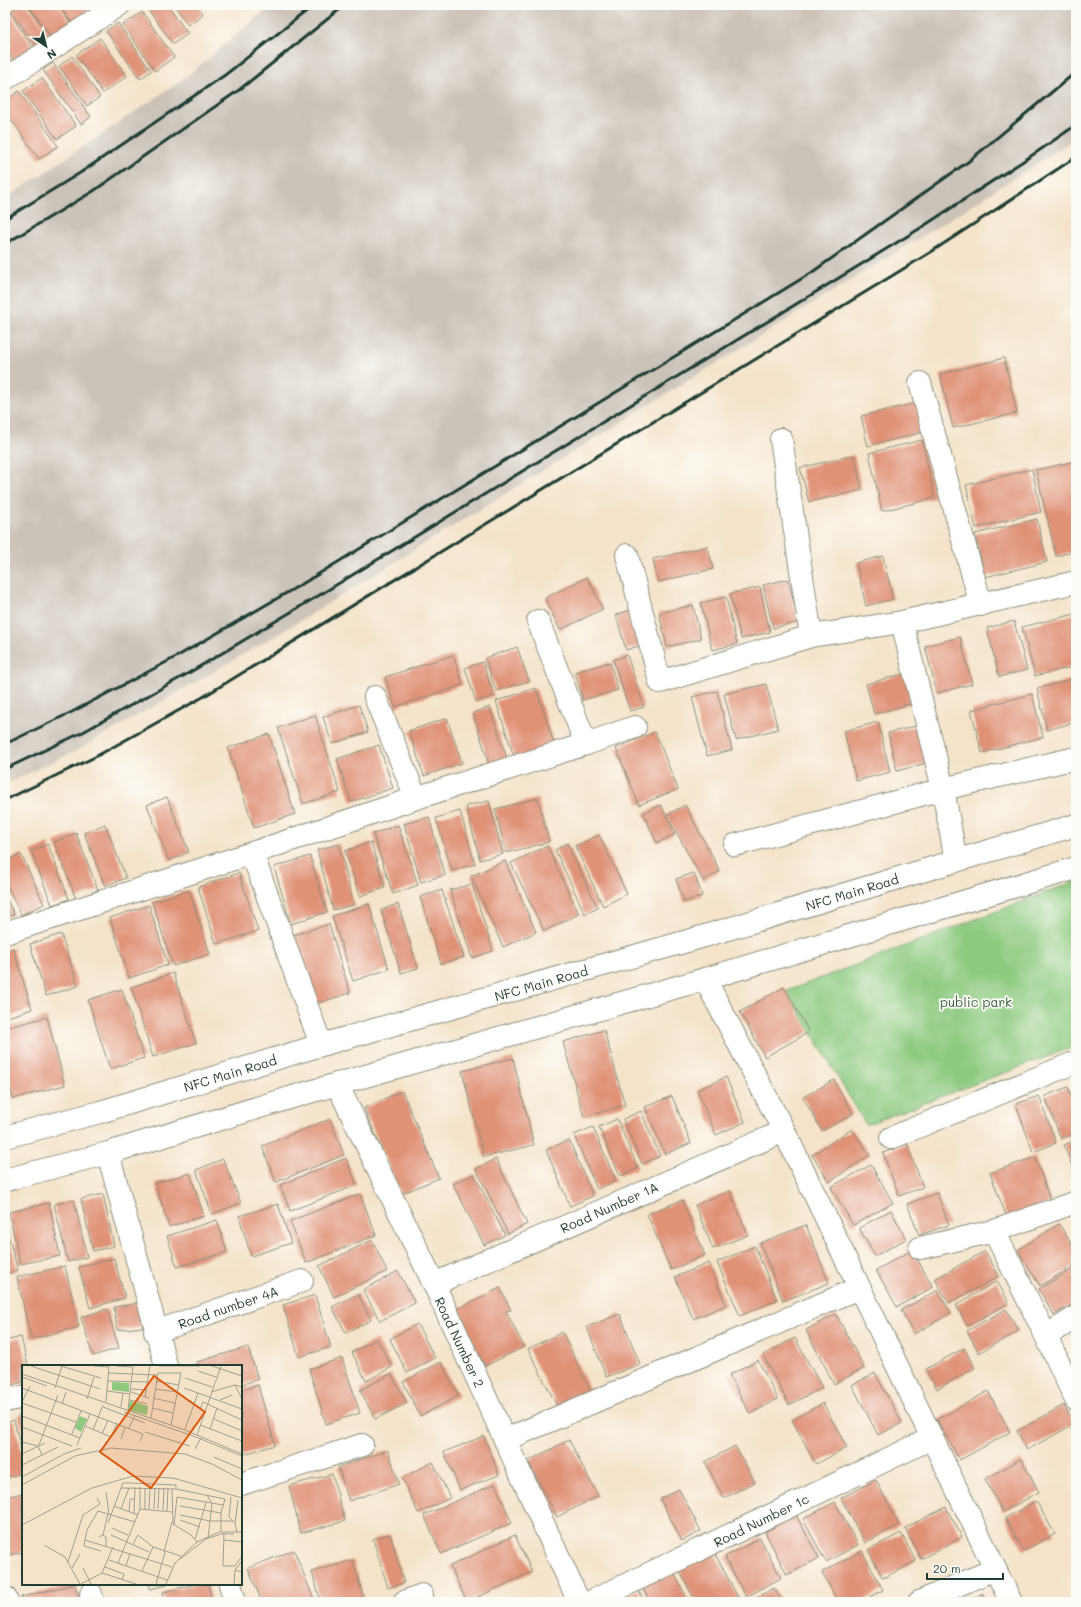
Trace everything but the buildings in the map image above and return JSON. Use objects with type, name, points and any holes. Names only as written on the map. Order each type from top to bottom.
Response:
[{"type":"street","points":[[5,79],[119,5]]},
{"type":"street","points":[[920,383],[981,605]]},
{"type":"street","points":[[781,439],[810,636]]},
{"type":"street","points":[[626,555],[660,682],[810,636],[902,622],[1076,582]]},
{"type":"street","points":[[538,621],[586,744]]},
{"type":"street","points":[[902,622],[943,789],[956,861]]},
{"type":"street","points":[[375,697],[416,798]]},
{"type":"street","points":[[5,933],[635,727]]},
{"type":"street","points":[[735,845],[943,789],[1076,758]]},
{"type":"street","name":"NFC Main Road","points":[[5,1137],[100,1112],[321,1045],[698,938],[1075,826]]},
{"type":"street","points":[[252,853],[321,1045]]},
{"type":"street","points":[[5,1180],[108,1153],[337,1084],[705,979],[1076,868]]},
{"type":"street","points":[[705,979],[784,1131],[1011,1602]]},
{"type":"street","points":[[890,1138],[1076,1062]]},
{"type":"street","name":"Road Number 2","points":[[337,1084],[434,1284],[579,1602]]},
{"type":"street","name":"Road Number 1A","points":[[434,1284],[784,1131]]},
{"type":"street","points":[[108,1153],[155,1332],[166,1365]]},
{"type":"street","points":[[920,1248],[994,1231],[1076,1202]]},
{"type":"street","points":[[994,1231],[1076,1400]]},
{"type":"street","name":"Road number 4A","points":[[155,1332],[302,1281]]},
{"type":"street","points":[[505,1440],[859,1288]]},
{"type":"street","points":[[1046,1336],[1076,1317]]},
{"type":"street","points":[[5,1401],[22,1397]]},
{"type":"street","name":"Road Number 1c","points":[[590,1602],[932,1438]]},
{"type":"street","points":[[242,1484],[362,1445]]},
{"type":"street","points":[[919,1602],[995,1569]]},
{"type":"street","points":[[230,1585],[235,1602]]},
{"type":"street","points":[[5,1597],[6,1602]]},
{"type":"shaded area","points":[[272,5],[1076,5],[1076,138],[950,219],[275,636],[78,750],[5,784],[5,199],[182,80]]},
{"type":"green space","name":"public park","points":[[1076,881],[1076,1046],[866,1125],[787,991]]},
{"type":"railway","points":[[5,219],[80,173],[225,75],[314,5]]},
{"type":"railway","points":[[5,244],[92,192],[239,90],[345,5]]},
{"type":"railway","points":[[5,744],[72,712],[176,657],[307,581],[811,273],[969,161],[1076,72]]},
{"type":"railway","points":[[5,769],[83,732],[187,674],[318,596],[919,229],[1076,125]]},
{"type":"railway","points":[[5,800],[95,757],[203,697],[931,252],[1076,157]]}]
